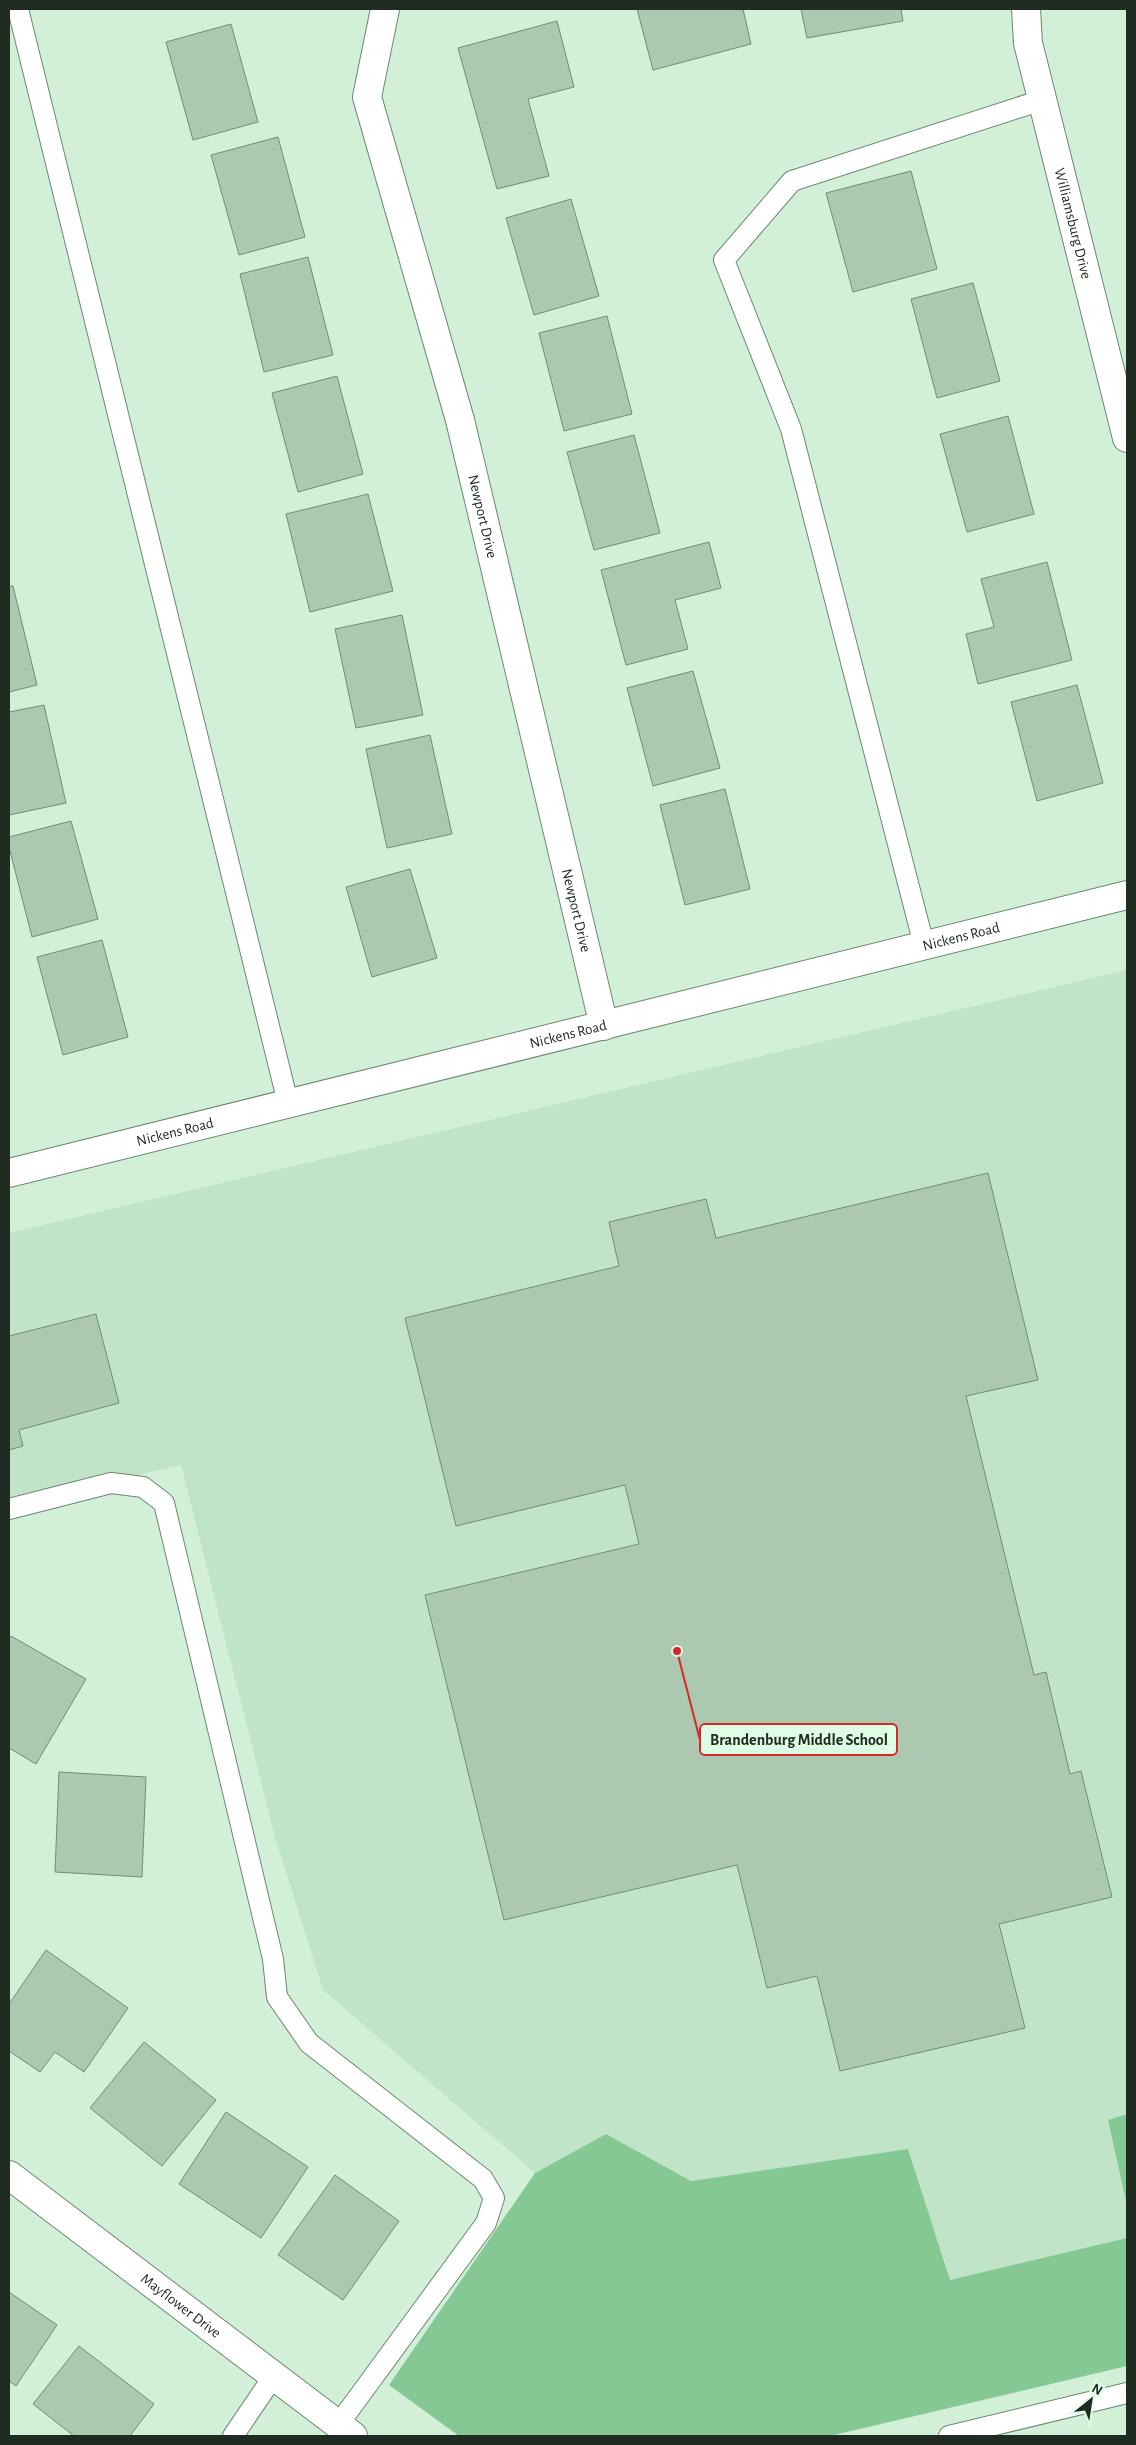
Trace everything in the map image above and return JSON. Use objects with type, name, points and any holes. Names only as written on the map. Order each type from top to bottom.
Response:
[{"type":"street","name":"Newport Drive","points":[[385,9],[367,97],[460,420],[604,1026]]},
{"type":"street","name":"Williamsburg Drive","points":[[1026,9],[1028,43],[1127,438]]},
{"type":"street","name":"Nickens Road","points":[[9,1172],[1127,895]]},
{"type":"street","name":"Mayflower Drive","points":[[9,2175],[345,2431]]},
{"type":"lane","points":[[18,9],[288,1103]]},
{"type":"lane","points":[[924,945],[790,429],[724,260],[792,181],[1042,100]]},
{"type":"lane","points":[[9,1509],[111,1483],[143,1487],[164,1503],[273,1959],[277,1997],[309,2043],[483,2179],[494,2198],[486,2223],[345,2431]]},
{"type":"lane","points":[[232,2436],[273,2377]]},
{"type":"lane","points":[[949,2436],[1127,2393]]},
{"type":"shaded area","points":[[1127,970],[1127,2114],[1108,2120],[1127,2206],[1127,2238],[950,2280],[908,2149],[691,2181],[606,2134],[535,2173],[323,1990],[275,1837],[181,1465],[9,1505],[9,1233]]},
{"type":"green space","points":[[1127,2114],[1127,2206],[1108,2120]]},
{"type":"green space","points":[[606,2134],[691,2181],[908,2149],[950,2280],[1127,2238],[1127,2366],[830,2436],[459,2436],[389,2385],[535,2173]]},
{"type":"building","points":[[637,9],[743,9],[751,44],[653,70]]},
{"type":"building","points":[[801,9],[901,9],[903,21],[807,38]]},
{"type":"building","points":[[557,21],[574,87],[528,99],[549,176],[497,189],[458,48]]},
{"type":"building","points":[[231,24],[258,122],[193,140],[166,42]]},
{"type":"building","points":[[278,137],[305,237],[239,255],[211,155]]},
{"type":"building","points":[[911,171],[937,269],[853,292],[826,193]]},
{"type":"building","points":[[571,199],[599,296],[534,315],[506,218]]},
{"type":"building","points":[[308,257],[333,355],[264,372],[240,274]]},
{"type":"building","points":[[973,283],[1000,381],[937,398],[911,299]]},
{"type":"building","points":[[607,316],[632,414],[564,431],[539,333]]},
{"type":"building","points":[[337,376],[363,474],[298,492],[272,393]]},
{"type":"building","points":[[1008,416],[1034,514],[967,532],[940,434]]},
{"type":"building","points":[[634,435],[660,533],[594,550],[567,452]]},
{"type":"building","points":[[368,494],[393,591],[310,612],[286,514]]},
{"type":"building","points":[[709,542],[721,588],[675,600],[688,649],[626,665],[601,570]]},
{"type":"building","points":[[1047,562],[1072,660],[978,684],[966,634],[994,627],[981,579]]},
{"type":"building","points":[[9,586],[13,586],[37,685],[9,692]]},
{"type":"building","points":[[402,615],[423,715],[356,728],[335,629]]},
{"type":"building","points":[[693,671],[720,768],[653,786],[627,688]]},
{"type":"building","points":[[1077,685],[1103,783],[1037,801],[1011,702]]},
{"type":"building","points":[[44,705],[66,803],[9,815],[9,712]]},
{"type":"building","points":[[430,735],[452,834],[387,848],[366,749]]},
{"type":"building","points":[[725,789],[750,889],[685,905],[660,805]]},
{"type":"building","points":[[71,821],[98,919],[32,937],[9,847],[9,837]]},
{"type":"building","points":[[410,869],[437,958],[372,977],[346,887]]},
{"type":"building","points":[[102,940],[128,1037],[63,1055],[37,957]]},
{"type":"building","points":[[988,1173],[1038,1380],[966,1396],[1034,1675],[1046,1672],[1070,1774],[1081,1771],[1112,1897],[999,1924],[1025,2028],[840,2071],[817,1976],[767,1988],[737,1865],[504,1920],[425,1595],[639,1544],[625,1485],[456,1526],[405,1318],[619,1266],[609,1222],[706,1199],[716,1238]]},
{"type":"building","points":[[96,1314],[119,1403],[19,1430],[23,1446],[9,1450],[9,1336]]},
{"type":"building","points":[[11,1636],[86,1679],[36,1764],[9,1748],[9,1639]]},
{"type":"building","points":[[59,1772],[146,1777],[142,1877],[55,1872]]},
{"type":"building","points":[[46,1950],[128,2008],[84,2072],[55,2052],[40,2072],[9,2051],[9,2004]]},
{"type":"building","points":[[144,2042],[216,2100],[162,2166],[90,2108]]},
{"type":"building","points":[[226,2112],[308,2167],[261,2238],[179,2184]]},
{"type":"building","points":[[335,2175],[399,2221],[343,2300],[278,2255]]},
{"type":"building","points":[[9,2292],[57,2325],[16,2386],[9,2381]]},
{"type":"building","points":[[79,2346],[154,2404],[130,2436],[74,2436],[33,2404]]},
{"type":"place","name":"Brandenburg Middle School","points":[[677,1651]]}]
